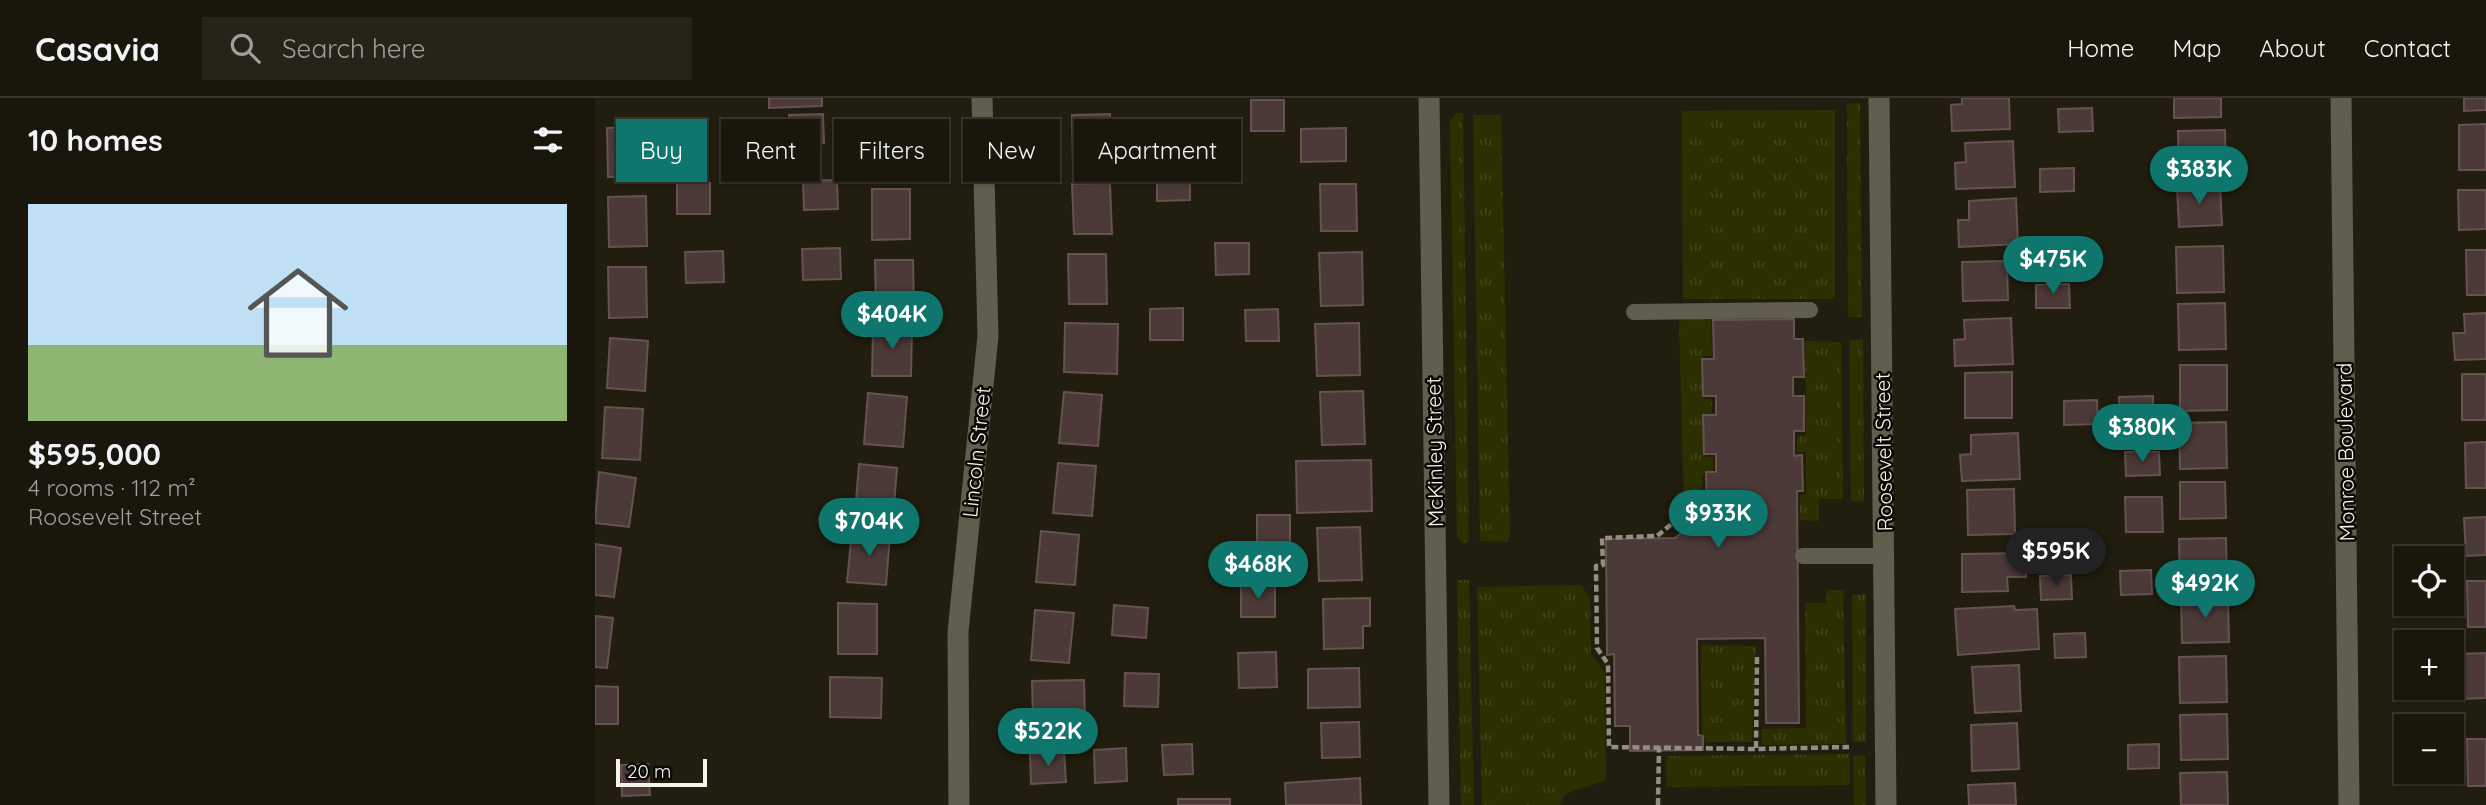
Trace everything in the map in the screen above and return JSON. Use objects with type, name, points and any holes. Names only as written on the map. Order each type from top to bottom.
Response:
[{"type":"street","name":"Lincoln Street","points":[[959,805],[958,632],[988,336],[982,98]]},
{"type":"street","name":"McKinley Street","points":[[1429,98],[1439,805]]},
{"type":"street","name":"Roosevelt Street","points":[[1879,98],[1887,805]]},
{"type":"street","name":"Monroe Boulevard","points":[[2341,98],[2349,805]]},
{"type":"lane","points":[[1634,312],[1811,310]]},
{"type":"lane","points":[[1803,556],[1884,556]]},
{"type":"path","points":[[1687,511],[1657,536],[1602,537],[1603,565],[1595,566],[1597,649],[1608,664],[1609,747],[1849,747]]},
{"type":"path","points":[[1756,749],[1757,657]]},
{"type":"path","points":[[1658,805],[1659,747]]},
{"type":"green space","points":[[1860,103],[1862,317],[1848,317],[1847,104]]},
{"type":"green space","points":[[1835,110],[1835,299],[1683,299],[1682,111]]},
{"type":"green space","points":[[1456,113],[1463,113],[1469,542],[1462,543],[1457,535],[1450,121]]},
{"type":"green space","points":[[1473,115],[1501,115],[1510,537],[1507,542],[1480,541]]},
{"type":"green space","points":[[1711,318],[1712,356],[1702,356],[1703,398],[1712,399],[1712,413],[1703,414],[1704,457],[1713,457],[1713,471],[1705,471],[1702,477],[1705,512],[1694,513],[1686,505],[1684,507],[1679,319]]},
{"type":"green space","points":[[1863,339],[1864,502],[1851,501],[1849,340]]},
{"type":"green space","points":[[1805,341],[1841,342],[1843,499],[1819,499],[1819,521],[1800,520],[1800,495],[1806,494],[1806,452],[1797,452],[1797,437],[1806,435]]},
{"type":"green space","points":[[1457,580],[1469,580],[1474,805],[1461,805]]},
{"type":"green space","points":[[1581,585],[1590,598],[1591,654],[1605,673],[1606,780],[1565,794],[1560,805],[1482,805],[1477,587]]},
{"type":"green space","points":[[1827,590],[1843,590],[1846,744],[1762,745],[1761,729],[1806,728],[1805,603],[1826,603]]},
{"type":"green space","points":[[1866,594],[1866,742],[1853,742],[1852,595]]},
{"type":"green space","points":[[1701,645],[1756,646],[1752,742],[1706,742],[1702,733]]},
{"type":"green space","points":[[1850,754],[1850,785],[1667,787],[1666,756]]},
{"type":"green space","points":[[1865,755],[1866,805],[1854,805],[1853,756]]},
{"type":"building","points":[[769,98],[822,98],[822,106],[769,108]]},
{"type":"building","points":[[1962,98],[2009,98],[2010,129],[1952,131],[1951,105],[1962,104]]},
{"type":"building","points":[[2174,98],[2221,98],[2221,117],[2174,118]]},
{"type":"building","points":[[2464,98],[2486,98],[2486,110],[2464,111]]},
{"type":"building","points":[[1251,100],[1284,100],[1284,131],[1251,131]]},
{"type":"building","points":[[2092,108],[2093,131],[2059,132],[2058,109]]},
{"type":"building","points":[[823,114],[824,143],[820,143],[820,119],[789,119],[789,115]]},
{"type":"building","points":[[1110,114],[1110,119],[1074,119],[1074,165],[1073,165],[1072,115]]},
{"type":"building","points":[[2486,124],[2486,170],[2459,170],[2459,125]]},
{"type":"building","points":[[607,128],[616,128],[616,177],[608,177]]},
{"type":"building","points":[[1346,128],[1346,161],[1301,162],[1301,129]]},
{"type":"building","points":[[2225,130],[2226,176],[2179,176],[2178,131]]},
{"type":"building","points":[[2013,141],[2015,187],[1956,189],[1955,163],[1966,162],[1965,143]]},
{"type":"building","points":[[2074,168],[2074,191],[2040,192],[2040,169]]},
{"type":"building","points":[[803,182],[837,182],[838,209],[804,210]]},
{"type":"building","points":[[1157,182],[1190,182],[1190,200],[1157,201]]},
{"type":"building","points":[[677,183],[710,183],[710,214],[677,214]]},
{"type":"building","points":[[1110,183],[1112,234],[1074,234],[1072,184]]},
{"type":"building","points":[[1320,184],[1356,184],[1357,231],[1321,231]]},
{"type":"building","points":[[2220,186],[2222,225],[2179,227],[2177,187]]},
{"type":"building","points":[[872,189],[910,189],[910,239],[872,240]]},
{"type":"building","points":[[2458,190],[2486,190],[2486,229],[2459,230]]},
{"type":"building","points":[[646,196],[647,246],[609,247],[608,197]]},
{"type":"building","points":[[2016,198],[2018,244],[1959,247],[1958,220],[1969,220],[1969,201]]},
{"type":"building","points":[[1215,243],[1249,243],[1249,274],[1216,275]]},
{"type":"building","points":[[2223,246],[2224,292],[2177,293],[2176,247]]},
{"type":"building","points":[[840,248],[841,279],[803,280],[802,249]]},
{"type":"building","points":[[2466,250],[2486,250],[2486,295],[2467,295]]},
{"type":"building","points":[[723,251],[724,282],[686,283],[685,252]]},
{"type":"building","points":[[1362,252],[1363,305],[1321,306],[1319,253]]},
{"type":"building","points":[[1068,254],[1106,254],[1107,304],[1069,304]]},
{"type":"building","points":[[875,260],[913,260],[914,310],[876,310]]},
{"type":"building","points":[[2007,261],[2008,300],[1963,301],[1962,262]]},
{"type":"building","points":[[608,267],[646,267],[647,317],[609,318]]},
{"type":"building","points":[[2069,284],[2070,308],[2036,308],[2036,285]]},
{"type":"building","points":[[2225,303],[2226,349],[2179,350],[2178,304]]},
{"type":"building","points":[[1183,308],[1183,340],[1150,340],[1150,309]]},
{"type":"building","points":[[1278,309],[1279,341],[1246,341],[1245,310]]},
{"type":"building","points":[[2486,313],[2486,359],[2455,360],[2453,333],[2465,333],[2464,314]]},
{"type":"building","points":[[2011,318],[2013,364],[1955,366],[1954,340],[1965,339],[1964,320]]},
{"type":"building","points":[[1794,319],[1794,339],[1803,339],[1804,377],[1793,377],[1793,396],[1804,396],[1804,431],[1794,431],[1794,456],[1802,455],[1803,491],[1797,491],[1799,723],[1766,723],[1765,638],[1697,639],[1698,735],[1703,736],[1703,750],[1630,751],[1630,726],[1615,726],[1614,654],[1607,655],[1606,539],[1675,538],[1707,511],[1706,472],[1716,472],[1716,454],[1704,454],[1703,415],[1716,415],[1716,396],[1703,396],[1702,359],[1714,359],[1713,320]]},
{"type":"building","points":[[1065,323],[1118,324],[1117,374],[1064,372]]},
{"type":"building","points":[[1359,323],[1360,375],[1317,376],[1315,324]]},
{"type":"building","points":[[873,326],[912,326],[911,376],[872,376]]},
{"type":"building","points":[[610,338],[648,341],[645,391],[607,388]]},
{"type":"building","points":[[2180,365],[2227,365],[2227,410],[2180,411]]},
{"type":"building","points":[[2012,372],[2012,418],[1965,418],[1965,373]]},
{"type":"building","points":[[2462,374],[2486,374],[2486,420],[2462,420]]},
{"type":"building","points":[[1363,391],[1365,444],[1322,445],[1320,392]]},
{"type":"building","points":[[1064,392],[1102,395],[1098,446],[1059,443]]},
{"type":"building","points":[[868,393],[907,397],[903,447],[864,444]]},
{"type":"building","points":[[2153,396],[2153,419],[2120,420],[2119,397]]},
{"type":"building","points":[[2097,400],[2098,424],[2064,425],[2064,401]]},
{"type":"building","points":[[605,407],[643,409],[640,460],[602,458]]},
{"type":"building","points":[[2226,422],[2227,468],[2180,469],[2179,423]]},
{"type":"building","points":[[2018,433],[2020,479],[1962,481],[1960,455],[1971,454],[1971,435]]},
{"type":"building","points":[[2486,442],[2486,488],[2466,488],[2465,443]]},
{"type":"building","points":[[2125,452],[2159,452],[2160,475],[2126,476]]},
{"type":"building","points":[[1371,460],[1372,511],[1297,513],[1296,461]]},
{"type":"building","points":[[1058,463],[1096,466],[1092,516],[1053,513]]},
{"type":"building","points":[[859,464],[897,468],[893,518],[855,514]]},
{"type":"building","points":[[599,472],[636,478],[629,527],[595,523]]},
{"type":"building","points":[[2180,482],[2225,482],[2226,518],[2180,519]]},
{"type":"building","points":[[2014,489],[2015,534],[1968,535],[1967,490]]},
{"type":"building","points":[[2125,497],[2162,497],[2163,532],[2126,532]]},
{"type":"building","points":[[1257,515],[1290,515],[1290,546],[1257,547]]},
{"type":"building","points":[[2486,517],[2486,555],[2466,556],[2464,518]]},
{"type":"building","points":[[1360,527],[1362,580],[1319,581],[1317,528]]},
{"type":"building","points":[[852,531],[890,535],[886,585],[847,582]]},
{"type":"building","points":[[1041,531],[1079,535],[1075,585],[1036,582]]},
{"type":"building","points":[[2226,538],[2227,583],[2180,584],[2179,539]]},
{"type":"building","points":[[595,544],[621,548],[614,597],[595,595]]},
{"type":"building","points":[[2026,553],[2026,577],[2007,577],[2008,591],[1962,592],[1962,554]]},
{"type":"building","points":[[2151,570],[2152,594],[2121,595],[2120,571]]},
{"type":"building","points":[[2071,575],[2072,599],[2041,600],[2040,576]]},
{"type":"building","points":[[2467,581],[2486,581],[2486,627],[2468,627]]},
{"type":"building","points":[[1241,586],[1275,586],[1275,617],[1241,617]]},
{"type":"building","points":[[2228,596],[2229,642],[2182,643],[2181,597]]},
{"type":"building","points":[[1370,598],[1370,626],[1363,626],[1363,648],[1324,649],[1323,599]]},
{"type":"building","points":[[838,603],[877,604],[877,654],[838,654]]},
{"type":"building","points":[[1114,605],[1148,608],[1146,638],[1112,635]]},
{"type":"building","points":[[2014,606],[2015,610],[2037,609],[2039,649],[1958,655],[1955,609]]},
{"type":"building","points":[[1035,610],[1074,613],[1069,663],[1031,660]]},
{"type":"building","points":[[595,616],[613,618],[607,668],[595,667]]},
{"type":"building","points":[[2085,633],[2086,657],[2055,658],[2054,634]]},
{"type":"building","points":[[1276,652],[1277,687],[1239,688],[1238,653]]},
{"type":"building","points":[[2486,653],[2486,698],[2464,699],[2464,654]]},
{"type":"building","points":[[2226,656],[2227,702],[2180,703],[2179,657]]},
{"type":"building","points":[[2019,665],[2021,711],[1975,713],[1972,667]]},
{"type":"building","points":[[1359,668],[1360,707],[1308,708],[1308,669]]},
{"type":"building","points":[[1125,673],[1159,674],[1158,707],[1124,706]]},
{"type":"building","points":[[830,677],[882,678],[881,718],[830,717]]},
{"type":"building","points":[[1084,680],[1085,719],[1033,720],[1032,681]]},
{"type":"building","points":[[595,686],[618,687],[618,724],[595,724]]},
{"type":"building","points":[[2227,714],[2228,759],[2181,760],[2180,715]]},
{"type":"building","points":[[1359,722],[1360,757],[1322,758],[1321,723]]},
{"type":"building","points":[[2017,723],[2019,769],[1972,771],[1971,725]]},
{"type":"building","points":[[2467,739],[2486,739],[2486,786],[2468,786]]},
{"type":"building","points":[[1192,744],[1193,774],[1164,775],[1162,745]]},
{"type":"building","points":[[2159,744],[2159,768],[2128,769],[2128,745]]},
{"type":"building","points":[[1126,748],[1127,781],[1095,783],[1094,750]]},
{"type":"building","points":[[1064,752],[1066,782],[1031,784],[1030,754]]},
{"type":"building","points":[[648,764],[650,795],[622,796],[621,765]]},
{"type":"building","points":[[2227,772],[2228,805],[2181,805],[2180,773]]},
{"type":"building","points":[[1360,778],[1361,805],[1286,805],[1285,783]]},
{"type":"building","points":[[2015,783],[2016,805],[1969,805],[1968,785]]},
{"type":"building","points":[[1178,799],[1230,799],[1230,805],[1178,805]]}]
